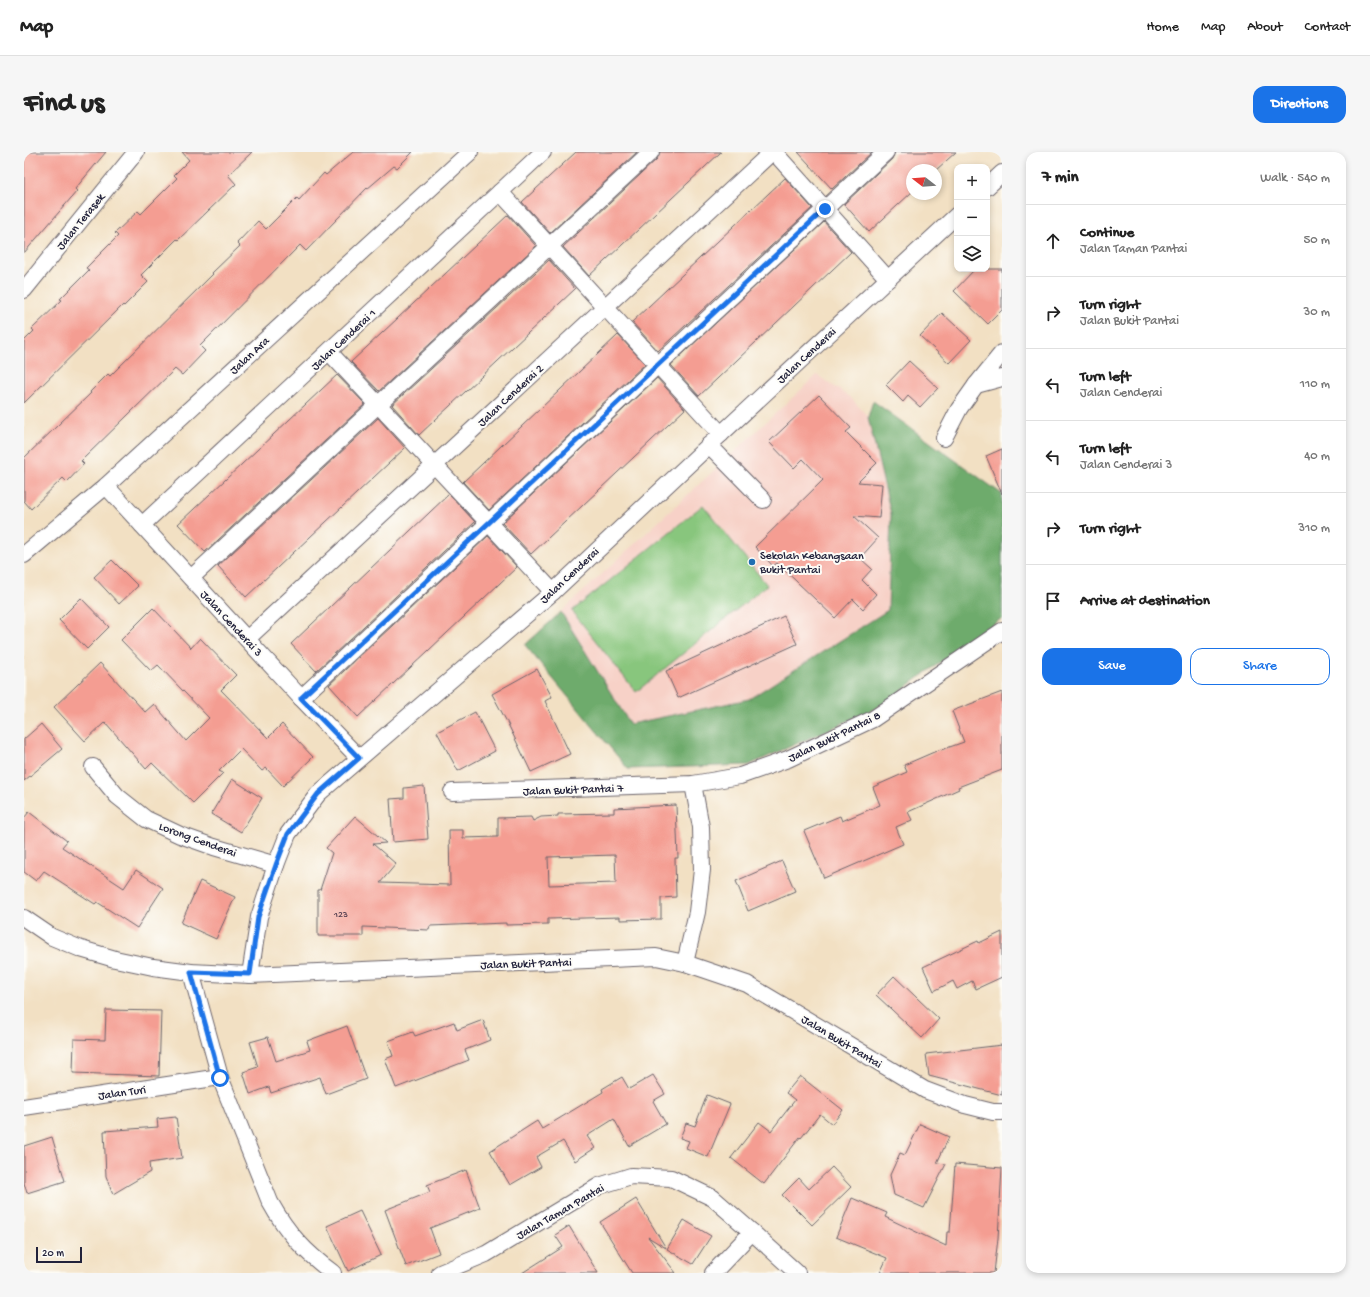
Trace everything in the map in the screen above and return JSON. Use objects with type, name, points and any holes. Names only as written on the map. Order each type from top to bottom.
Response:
[{"type":"street","name":"Jalan Terasek","points":[[24,290],[136,152]]},
{"type":"street","name":"Jalan Ara","points":[[24,555],[106,486],[470,152]]},
{"type":"street","name":"Jalan Cenderai 1","points":[[142,525],[543,152]]},
{"type":"street","points":[[191,578],[651,152]]},
{"type":"street","points":[[773,152],[888,279]]},
{"type":"street","name":"Jalan Cenderai 2","points":[[247,639],[773,152]]},
{"type":"street","points":[[301,698],[886,152]]},
{"type":"street","points":[[990,184],[1002,174]]},
{"type":"street","points":[[500,192],[721,434]]},
{"type":"street","name":"Jalan Cenderai","points":[[250,974],[258,917],[276,865],[288,834],[318,794],[552,592],[954,218]]},
{"type":"street","points":[[328,352],[552,592]]},
{"type":"street","points":[[944,438],[959,410],[976,385],[1002,353]]},
{"type":"street","points":[[976,385],[1002,378]]},
{"type":"street","points":[[709,445],[763,500]]},
{"type":"street","name":"Jalan Cenderai 3","points":[[106,486],[301,698],[359,758]]},
{"type":"street","name":"Jalan Bukit Pantai 8","points":[[694,784],[747,774],[788,758],[873,719],[1002,632]]},
{"type":"street","name":"Lorong Cenderai","points":[[93,767],[116,796],[146,819],[180,835],[214,847],[276,865]]},
{"type":"street","points":[[685,963],[698,912],[702,870],[701,826],[694,784]]},
{"type":"street","name":"Jalan Bukit Pantai 7","points":[[452,792],[694,784]]},
{"type":"street","name":"Jalan Bukit Pantai","points":[[24,918],[52,937],[81,949],[115,959],[153,967],[191,972],[250,974],[656,957],[685,963],[747,984],[925,1090],[965,1105],[993,1112],[1002,1112]]},
{"type":"street","points":[[191,972],[220,1078],[270,1202],[294,1240],[333,1273]]},
{"type":"street","name":"Jalan Turi","points":[[24,1106],[220,1078]]},
{"type":"street","name":"Jalan Taman Pantai","points":[[440,1273],[486,1254],[599,1186],[631,1176],[671,1178],[713,1198],[797,1273]]},
{"type":"street","points":[[713,1273],[752,1232]]},
{"type":"shaded area","name":"Sekolah Kebangsaan Bukit Pantai","points":[[817,375],[850,397],[868,417],[891,514],[888,610],[749,699],[630,724],[561,612]]},
{"type":"green space","points":[[873,401],[1002,494],[1002,618],[877,708],[749,765],[628,769],[525,645],[561,612],[630,724],[749,699],[888,610],[891,514],[868,417]]},
{"type":"green space","points":[[703,505],[767,585],[636,692],[572,611]]},
{"type":"building","points":[[24,152],[106,152],[75,189],[77,191],[24,253]]},
{"type":"building","points":[[182,152],[252,152],[228,175],[236,184],[141,275],[148,282],[24,403],[24,341],[34,331],[32,329],[62,300],[60,299],[89,270],[86,268],[118,236],[115,233],[138,211],[141,214],[177,178],[174,175],[189,160]]},
{"type":"building","points":[[353,152],[413,152],[397,168],[394,166],[367,188],[306,251],[300,245],[200,346],[205,351],[182,375],[175,369],[81,461],[84,464],[67,482],[63,478],[31,509],[24,501],[24,458],[91,393],[90,392],[108,374],[110,376],[213,274],[212,273],[240,246],[237,243],[258,221],[266,229],[297,198],[299,200],[324,173],[326,175]]},
{"type":"building","points":[[576,152],[637,152],[550,233],[522,202]]},
{"type":"building","points":[[660,152],[721,152],[589,276],[563,247],[657,159]]},
{"type":"building","points":[[798,152],[872,152],[832,189]]},
{"type":"building","points":[[895,152],[956,152],[942,165],[906,164],[906,198],[869,232],[844,204],[892,159]]},
{"type":"building","points":[[785,178],[812,208],[658,351],[632,322]]},
{"type":"building","points":[[508,215],[536,246],[379,391],[351,362]]},
{"type":"building","points":[[824,222],[851,252],[699,396],[671,365]]},
{"type":"building","points":[[549,260],[575,289],[419,435],[392,405]]},
{"type":"building","points":[[990,269],[1002,269],[1002,310],[988,324],[954,291],[972,272],[990,272]]},
{"type":"building","points":[[942,313],[971,340],[949,363],[920,336]]},
{"type":"building","points":[[618,335],[645,364],[489,510],[463,482]]},
{"type":"building","points":[[909,361],[938,388],[920,407],[908,396],[903,402],[886,385]]},
{"type":"building","points":[[337,375],[365,404],[205,552],[178,524]]},
{"type":"building","points":[[657,378],[685,409],[531,554],[502,523]]},
{"type":"building","points":[[819,395],[851,428],[846,432],[877,463],[858,482],[882,484],[879,518],[854,516],[878,538],[860,558],[872,569],[862,580],[876,594],[863,609],[853,599],[835,618],[777,563],[773,566],[755,547],[823,480],[803,459],[794,468],[769,442]]},
{"type":"building","points":[[378,418],[405,448],[246,597],[218,566]]},
{"type":"building","points":[[1002,449],[1002,494],[986,456]]},
{"type":"building","points":[[449,494],[475,522],[316,671],[291,644]]},
{"type":"building","points":[[488,536],[517,567],[358,717],[329,685]]},
{"type":"building","points":[[112,560],[138,586],[119,604],[94,577]]},
{"type":"building","points":[[81,598],[109,627],[87,649],[59,620]]},
{"type":"building","points":[[153,608],[191,648],[200,638],[236,675],[221,690],[268,738],[282,724],[313,757],[283,786],[266,768],[262,771],[241,749],[219,771],[223,773],[193,803],[152,763],[146,769],[105,722],[85,741],[54,707],[100,663],[145,712],[154,704],[186,741],[209,718],[158,665],[151,671],[121,640]]},
{"type":"building","points":[[784,616],[797,644],[678,698],[666,671]]},
{"type":"building","points":[[537,669],[552,697],[545,701],[570,754],[531,772],[492,694]]},
{"type":"building","points":[[1002,692],[1002,770],[958,787],[959,789],[908,812],[912,820],[896,827],[903,844],[824,878],[804,831],[840,816],[842,821],[880,805],[873,787],[907,772],[904,765],[941,749],[964,742],[952,711]]},
{"type":"building","points":[[475,712],[495,751],[458,771],[437,732]]},
{"type":"building","points":[[41,724],[62,749],[24,781],[24,739]]},
{"type":"building","points":[[232,779],[262,798],[241,832],[211,814]]},
{"type":"building","points":[[424,786],[428,839],[393,842],[390,799],[404,798],[404,788]]},
{"type":"building","points":[[676,805],[678,858],[675,858],[676,897],[661,898],[661,919],[620,920],[620,917],[548,919],[548,924],[506,925],[506,923],[430,926],[429,930],[363,927],[363,936],[318,936],[318,890],[320,890],[332,853],[326,848],[355,816],[386,843],[373,844],[396,864],[380,883],[450,885],[449,830],[463,830],[463,838],[498,837],[498,818],[531,817],[533,821],[541,817],[558,816],[558,814],[614,813],[614,808]],"holes":[[[615,855],[616,883],[549,885],[548,857]]]},
{"type":"building","points":[[29,812],[67,841],[62,847],[124,888],[136,870],[163,888],[137,928],[97,902],[95,904],[44,871],[36,881],[24,872],[24,818]]},
{"type":"building","points":[[782,861],[795,891],[748,911],[736,881]]},
{"type":"building","points":[[200,881],[235,897],[216,939],[181,923]]},
{"type":"building","points":[[1002,932],[1002,977],[976,989],[972,981],[957,989],[953,981],[934,991],[923,967],[978,941],[979,943]]},
{"type":"building","points":[[894,976],[939,1019],[922,1038],[876,995]]},
{"type":"building","points":[[106,1010],[161,1011],[159,1076],[73,1073],[74,1039],[105,1040]]},
{"type":"building","points":[[483,1020],[490,1040],[465,1050],[469,1060],[396,1088],[385,1059],[393,1056],[388,1041],[413,1032],[415,1036],[454,1022],[457,1030]]},
{"type":"building","points":[[347,1026],[366,1079],[326,1094],[320,1077],[271,1093],[269,1087],[250,1094],[243,1072],[258,1067],[250,1042],[268,1037],[276,1061],[310,1050],[307,1041]]},
{"type":"building","points":[[1002,1045],[1002,1095],[929,1076],[926,1054]]},
{"type":"building","points":[[653,1075],[665,1094],[653,1101],[666,1124],[629,1146],[614,1119],[587,1136],[595,1148],[575,1161],[563,1141],[536,1157],[541,1167],[510,1185],[490,1151],[537,1121],[542,1129],[603,1092],[602,1089],[622,1077],[629,1089]]},
{"type":"building","points":[[800,1076],[843,1110],[832,1124],[820,1114],[801,1138],[800,1137],[764,1184],[731,1158],[759,1122],[771,1131],[795,1100],[786,1093]]},
{"type":"building","points":[[707,1095],[730,1104],[708,1157],[686,1148],[689,1141],[680,1138],[686,1123],[695,1126]]},
{"type":"building","points":[[176,1117],[182,1158],[149,1163],[150,1172],[113,1194],[106,1176],[104,1131],[158,1127],[157,1119]]},
{"type":"building","points":[[920,1124],[949,1137],[937,1163],[946,1164],[924,1208],[894,1195],[890,1175],[900,1153],[905,1155]]},
{"type":"building","points":[[52,1137],[65,1181],[27,1193],[24,1183],[24,1146]]},
{"type":"building","points":[[955,1164],[1002,1168],[998,1238],[994,1273],[880,1273],[887,1258],[836,1237],[852,1198],[887,1213],[885,1217],[946,1246],[947,1232],[950,1232]]},
{"type":"building","points":[[832,1167],[851,1187],[812,1225],[782,1195],[799,1178],[809,1189]]},
{"type":"building","points":[[466,1170],[480,1208],[430,1228],[439,1253],[406,1266],[385,1210],[430,1192],[427,1185]]},
{"type":"building","points":[[636,1199],[666,1248],[648,1237],[676,1273],[632,1273],[600,1222]]},
{"type":"building","points":[[360,1211],[381,1255],[348,1271],[327,1226]]},
{"type":"building","points":[[684,1220],[711,1236],[693,1264],[667,1249]]},
{"type":"building","points":[[569,1226],[598,1273],[522,1273],[563,1247],[555,1235]]},
{"type":"place","name":"Sekolah Kebangsaan Bukit Pantai","points":[[752,562]]},
{"type":"route","points":[[220,1078],[191,972],[250,974],[258,917],[288,834],[318,794],[359,758],[301,698],[825,209]]}]
